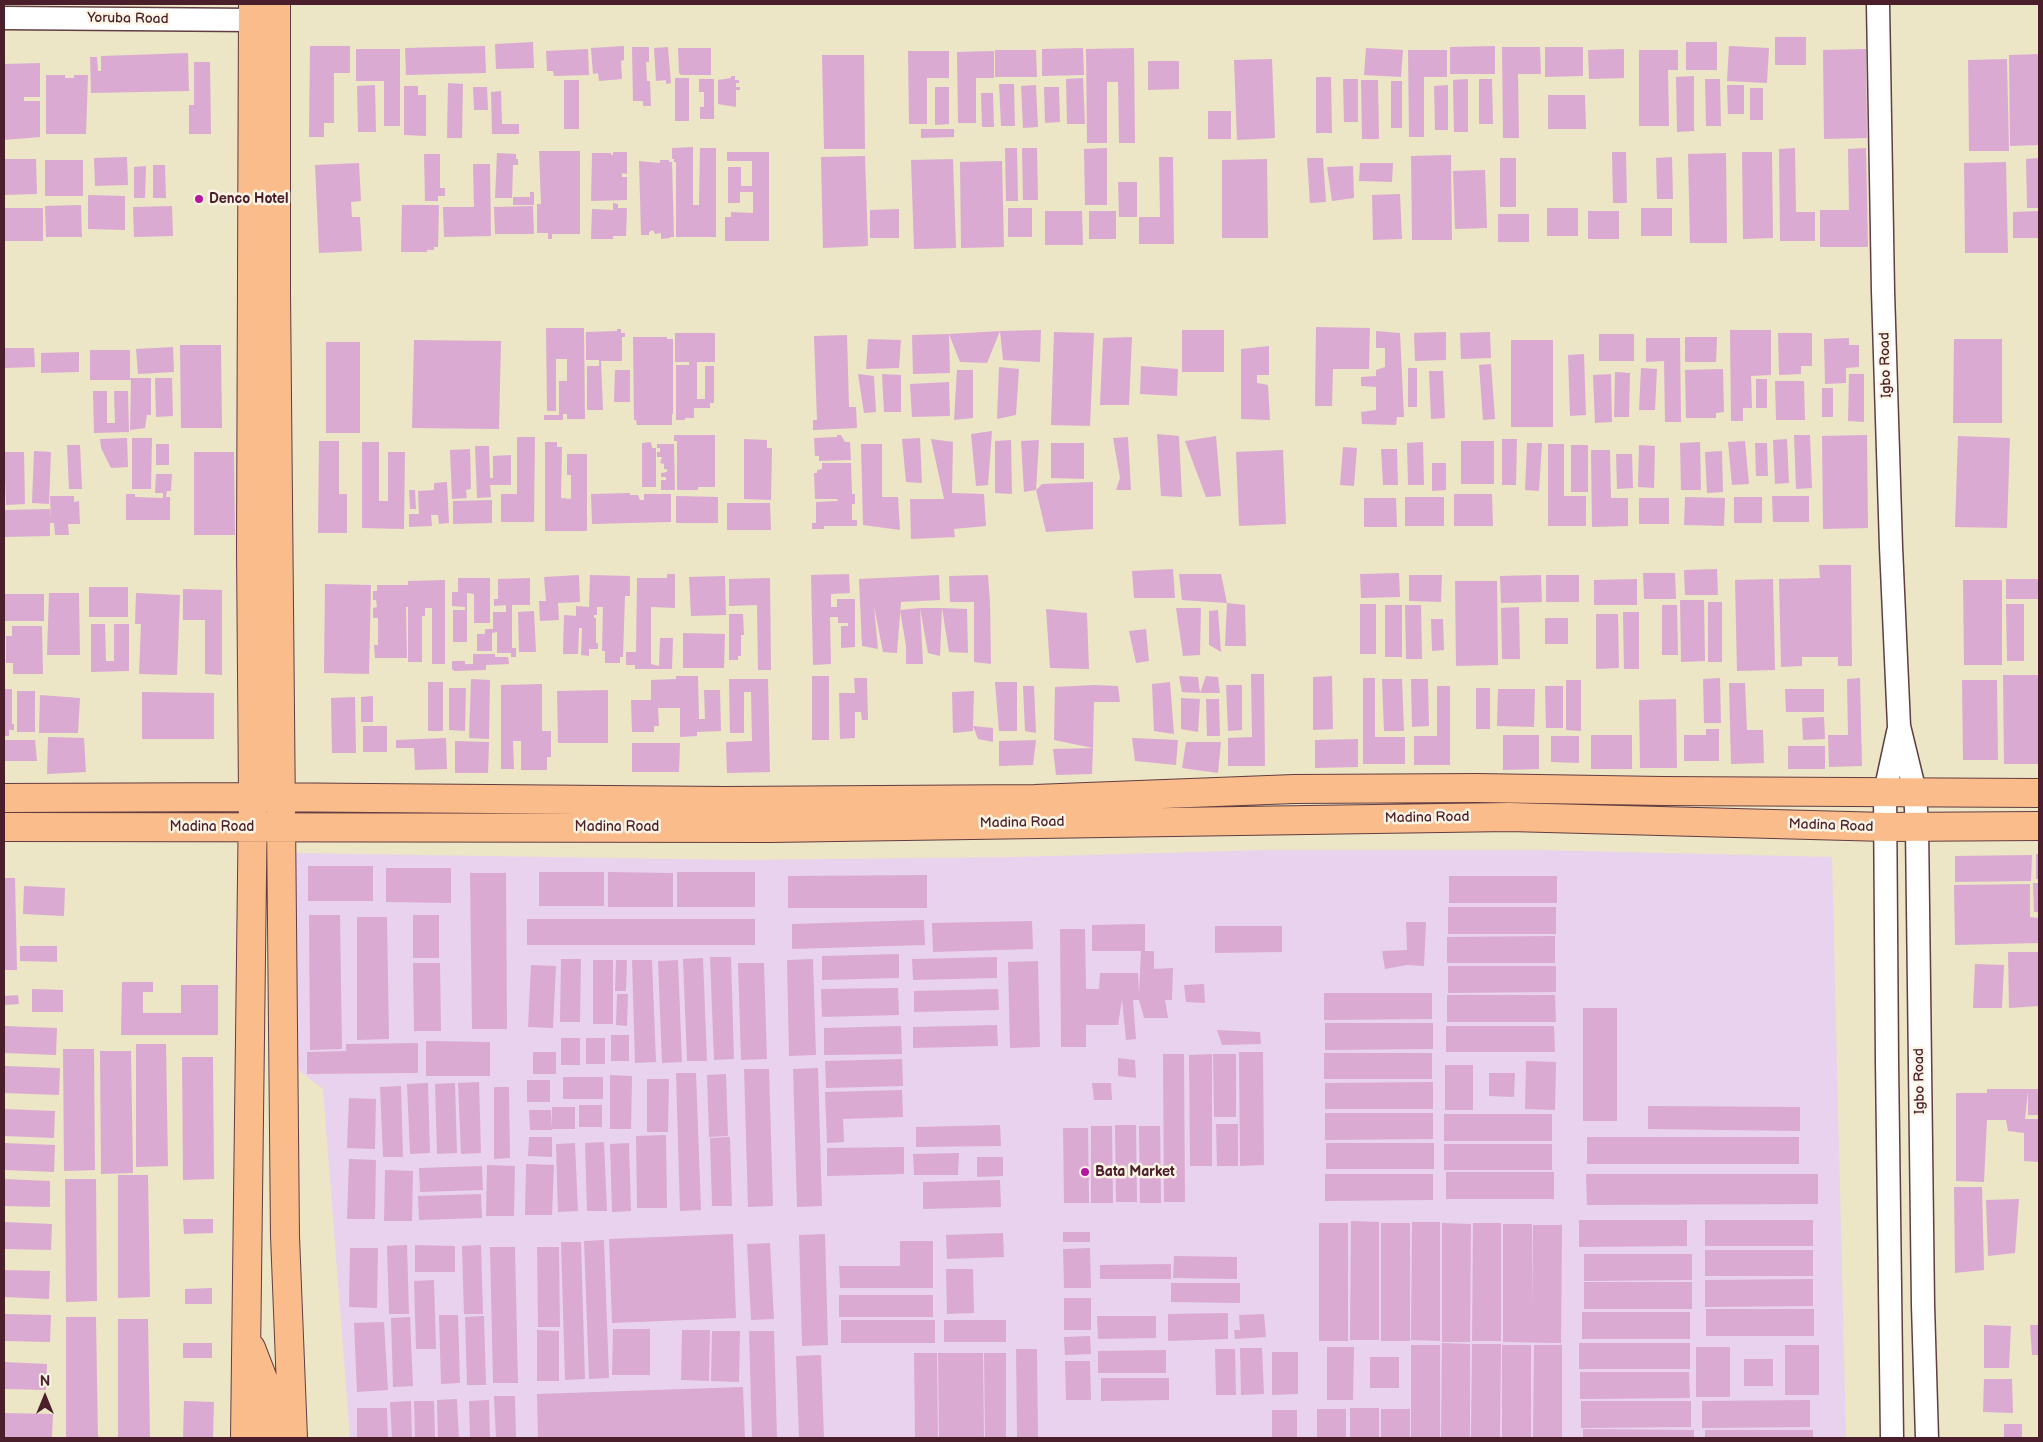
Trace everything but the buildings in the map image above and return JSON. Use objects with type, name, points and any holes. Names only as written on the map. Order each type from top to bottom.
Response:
[{"type":"main road","points":[[276,4],[280,826],[285,1236],[290,1335],[278,1433]]},
{"type":"main road","points":[[245,1438],[253,797],[253,12]]},
{"type":"main road","name":"Madina Road","points":[[4,798],[280,797],[726,801],[1036,799],[1294,789],[1477,788],[2039,792]]},
{"type":"main road","name":"Madina Road","points":[[4,827],[770,828],[1554,817],[1886,827],[2039,826]]},
{"type":"main road","points":[[246,1337],[265,1384],[278,1433]]},
{"type":"street","name":"Igbo Road","points":[[1878,4],[1891,547],[1899,726],[1915,792],[1917,827],[1923,1305],[1927,1438]]},
{"type":"street","name":"Yoruba Road","points":[[4,18],[253,12]]},
{"type":"street","name":"Igbo Road","points":[[1892,1438],[1886,1062],[1885,792],[1899,726]]},
{"type":"street","points":[[1294,789],[1297,820]]},
{"type":"shaded area","name":"Bata Market","points":[[1266,850],[1538,850],[1832,857],[1846,1438],[350,1438],[323,1089],[296,1068],[292,853],[739,860],[1015,857]]},
{"type":"place","name":"Denco Hotel","points":[[199,199]]},
{"type":"place","name":"Bata Market","points":[[1085,1172]]}]
